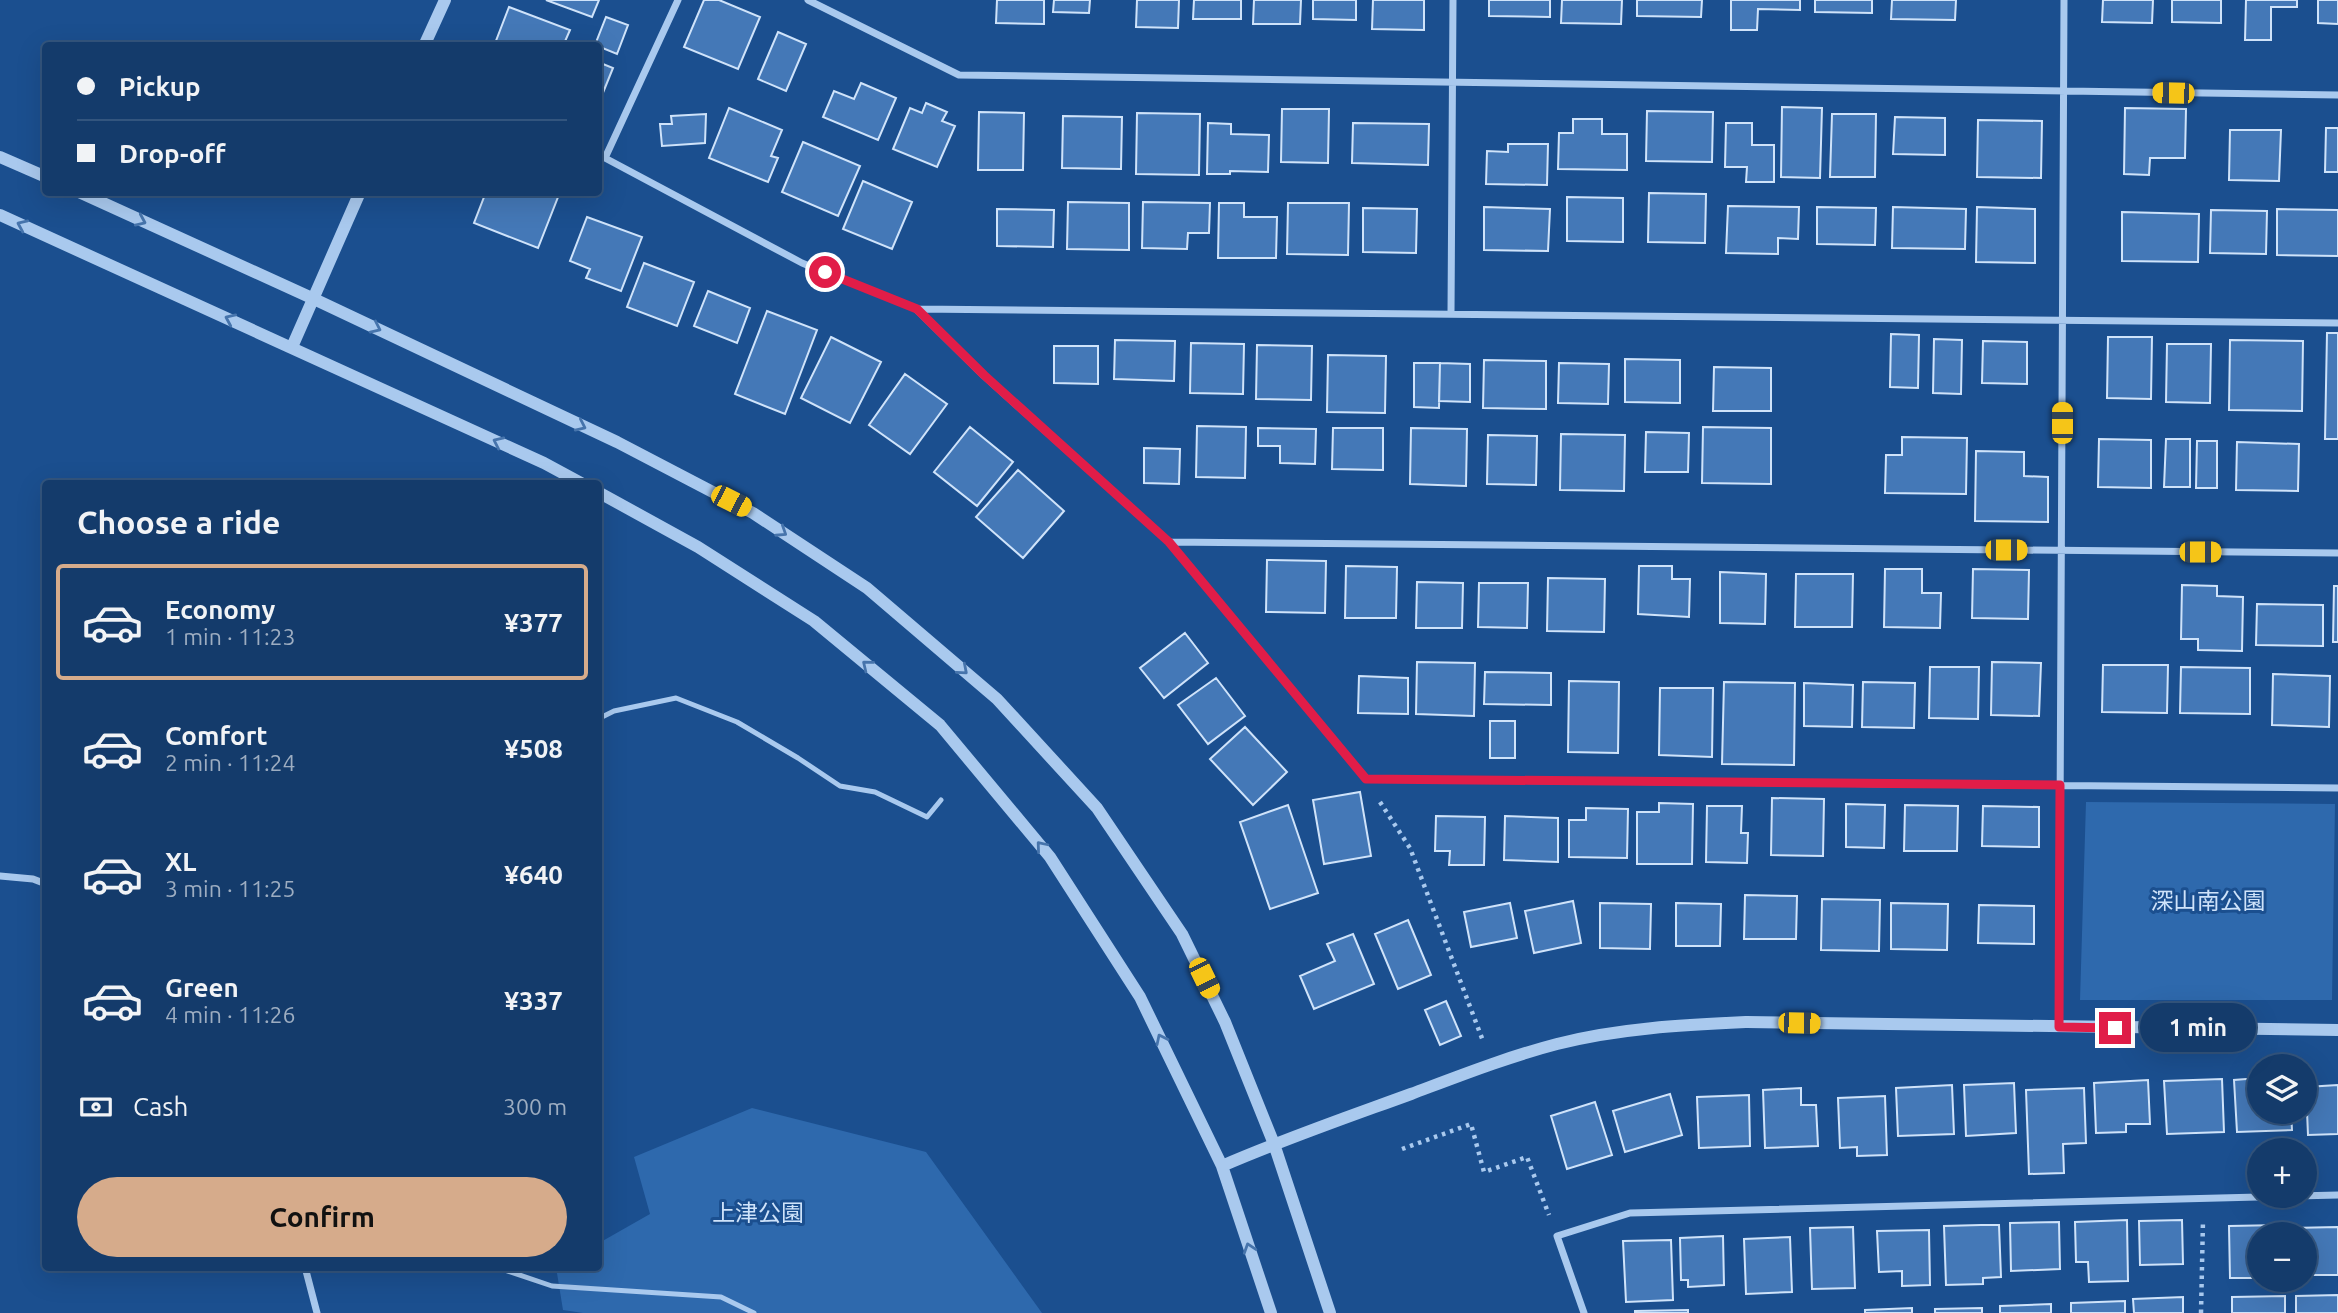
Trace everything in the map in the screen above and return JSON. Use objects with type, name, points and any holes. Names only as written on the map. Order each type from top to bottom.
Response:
[{"type":"street","points":[[426,42],[445,0]]},
{"type":"street","points":[[678,0],[605,158],[802,263],[917,309],[2338,323]]},
{"type":"street","points":[[808,0],[959,75],[2338,95]]},
{"type":"street","points":[[1451,314],[1454,0]]},
{"type":"street","points":[[2059,1027],[2064,0]]},
{"type":"street","points":[[0,157],[42,175]]},
{"type":"street","points":[[88,196],[617,442],[753,513],[867,588],[997,699],[1097,808],[1182,934],[1225,1021],[1274,1144],[1330,1313]]},
{"type":"street","points":[[292,347],[358,196]]},
{"type":"street","points":[[0,215],[532,457],[575,480]]},
{"type":"street","points":[[917,309],[984,375],[1169,542],[1366,779],[2338,788]]},
{"type":"street","points":[[602,494],[698,547],[814,621],[940,725],[1050,857],[1140,997],[1222,1166],[1271,1313]]},
{"type":"street","points":[[1169,542],[2338,553]]},
{"type":"street","points":[[0,876],[42,882]]},
{"type":"street","points":[[1222,1166],[1274,1144],[1492,1064],[1558,1044],[1617,1032],[1747,1021],[2338,1030]]},
{"type":"street","points":[[1584,1313],[1557,1236],[1630,1213],[2338,1195]]},
{"type":"street","points":[[305,1271],[317,1313]]},
{"type":"lane","points":[[602,717],[614,711],[676,698],[737,722],[840,786],[875,792],[927,817],[941,800]]},
{"type":"lane","points":[[508,1271],[552,1286],[721,1297],[754,1313]]},
{"type":"path","points":[[1366,779],[1410,848],[1492,1064]]},
{"type":"path","points":[[1402,1149],[1471,1124],[1484,1172],[1527,1157],[1543,1201]]},
{"type":"path","points":[[2201,1313],[2203,1198]]},
{"type":"green space","name":"深山南公園","points":[[2086,802],[2335,804],[2332,1000],[2080,1000]]},
{"type":"green space","name":"上津公園","points":[[752,1108],[926,1152],[1042,1313],[583,1313],[563,1310],[557,1271],[602,1271],[602,1241],[650,1214],[634,1157]]},
{"type":"building","points":[[546,0],[599,0],[592,17]]},
{"type":"building","points":[[704,0],[719,0],[760,17],[738,69],[684,47]]},
{"type":"building","points":[[997,0],[1044,0],[1044,24],[996,23]]},
{"type":"building","points":[[1054,0],[1090,0],[1089,13],[1053,12]]},
{"type":"building","points":[[1137,0],[1179,0],[1178,28],[1136,27]]},
{"type":"building","points":[[1194,0],[1241,0],[1241,19],[1193,19]]},
{"type":"building","points":[[1254,0],[1301,0],[1300,24],[1253,24]]},
{"type":"building","points":[[1313,0],[1356,0],[1356,20],[1313,19]]},
{"type":"building","points":[[1373,0],[1424,0],[1424,30],[1372,29]]},
{"type":"building","points":[[1489,0],[1550,0],[1550,17],[1489,16]]},
{"type":"building","points":[[1562,0],[1622,0],[1621,24],[1561,23]]},
{"type":"building","points":[[1637,0],[1702,0],[1701,17],[1637,16]]},
{"type":"building","points":[[1731,0],[1800,0],[1800,10],[1758,9],[1757,30],[1731,30]]},
{"type":"building","points":[[1815,0],[1872,0],[1872,13],[1815,12]]},
{"type":"building","points":[[1892,0],[1956,0],[1955,20],[1891,19]]},
{"type":"building","points":[[2103,0],[2153,0],[2152,23],[2102,22]]},
{"type":"building","points":[[2172,0],[2221,0],[2221,23],[2172,22]]},
{"type":"building","points":[[2246,0],[2297,0],[2297,7],[2271,7],[2271,40],[2245,40]]},
{"type":"building","points":[[2318,0],[2338,0],[2338,24],[2318,23]]},
{"type":"building","points":[[509,7],[570,30],[565,42],[496,42]]},
{"type":"building","points":[[606,17],[628,25],[617,54],[602,48],[602,42],[596,42]]},
{"type":"building","points":[[778,32],[806,44],[786,91],[758,79]]},
{"type":"building","points":[[602,64],[613,68],[602,95]]},
{"type":"building","points":[[861,83],[896,98],[878,140],[823,117],[834,91],[854,99]]},
{"type":"building","points":[[926,103],[947,112],[942,121],[955,126],[937,167],[893,149],[910,108],[922,113]]},
{"type":"building","points":[[1782,107],[1822,108],[1820,178],[1781,177]]},
{"type":"building","points":[[729,108],[782,130],[771,156],[778,158],[768,182],[709,158]]},
{"type":"building","points":[[2125,108],[2186,109],[2185,158],[2150,158],[2149,175],[2124,174]]},
{"type":"building","points":[[1282,109],[1329,109],[1328,163],[1281,162]]},
{"type":"building","points":[[1647,111],[1713,112],[1712,162],[1646,161]]},
{"type":"building","points":[[979,112],[1024,113],[1023,170],[978,170]]},
{"type":"building","points":[[1137,113],[1200,114],[1199,175],[1136,174]]},
{"type":"building","points":[[706,114],[705,143],[662,146],[660,124],[672,124],[671,116]]},
{"type":"building","points":[[1832,114],[1876,114],[1875,177],[1830,177]]},
{"type":"building","points":[[1063,116],[1122,117],[1121,169],[1062,168]]},
{"type":"building","points":[[1895,117],[1945,118],[1945,155],[1893,154]]},
{"type":"building","points":[[1573,119],[1602,119],[1602,134],[1627,134],[1627,170],[1558,169],[1559,133],[1573,133]]},
{"type":"building","points":[[1978,120],[2042,121],[2041,178],[1977,177]]},
{"type":"building","points":[[1208,123],[1231,124],[1231,134],[1269,135],[1268,172],[1230,171],[1230,174],[1207,174]]},
{"type":"building","points":[[1353,123],[1429,124],[1428,165],[1352,163]]},
{"type":"building","points":[[1726,123],[1752,123],[1752,145],[1774,145],[1774,182],[1746,182],[1747,167],[1725,167]]},
{"type":"building","points":[[2326,128],[2338,128],[2338,172],[2325,172]]},
{"type":"building","points":[[2230,130],[2281,130],[2279,181],[2229,180]]},
{"type":"building","points":[[803,142],[860,166],[838,216],[782,192]]},
{"type":"building","points":[[1508,144],[1548,144],[1547,185],[1486,184],[1487,151],[1508,152]]},
{"type":"building","points":[[863,181],[912,202],[892,249],[843,229]]},
{"type":"building","points":[[1649,193],[1706,194],[1705,243],[1648,242]]},
{"type":"building","points":[[484,196],[558,196],[538,248],[474,223]]},
{"type":"building","points":[[1567,197],[1623,198],[1623,242],[1567,241]]},
{"type":"building","points":[[1068,202],[1129,203],[1129,250],[1067,249]]},
{"type":"building","points":[[1143,202],[1210,203],[1209,233],[1188,233],[1187,249],[1142,248]]},
{"type":"building","points":[[1219,203],[1244,203],[1244,217],[1277,217],[1276,258],[1218,258]]},
{"type":"building","points":[[1288,203],[1349,203],[1348,255],[1287,254]]},
{"type":"building","points":[[1728,206],[1799,207],[1798,239],[1778,238],[1778,254],[1726,253]]},
{"type":"building","points":[[1484,207],[1550,209],[1548,251],[1484,250]]},
{"type":"building","points":[[1817,207],[1876,208],[1875,245],[1817,244]]},
{"type":"building","points":[[1893,207],[1966,209],[1965,249],[1892,248]]},
{"type":"building","points":[[1977,207],[2035,209],[2035,263],[1976,262]]},
{"type":"building","points":[[1363,208],[1417,209],[1416,253],[1363,252]]},
{"type":"building","points":[[997,209],[1054,210],[1053,247],[997,246]]},
{"type":"building","points":[[2277,209],[2338,210],[2338,256],[2277,255]]},
{"type":"building","points":[[2211,210],[2267,211],[2266,254],[2210,253]]},
{"type":"building","points":[[2122,212],[2199,214],[2198,262],[2122,261]]},
{"type":"building","points":[[587,217],[642,237],[621,291],[586,278],[590,269],[570,261]]},
{"type":"building","points":[[644,263],[694,282],[677,326],[627,307]]},
{"type":"building","points":[[708,291],[750,308],[737,343],[694,326]]},
{"type":"building","points":[[767,311],[817,330],[785,414],[735,394]]},
{"type":"building","points":[[2327,333],[2338,333],[2338,439],[2325,439]]},
{"type":"building","points":[[1891,334],[1919,335],[1918,388],[1890,387]]},
{"type":"building","points":[[831,337],[881,362],[850,423],[801,398]]},
{"type":"building","points":[[2108,337],[2152,337],[2151,399],[2107,398]]},
{"type":"building","points":[[1934,339],[1962,340],[1961,394],[1933,393]]},
{"type":"building","points":[[1115,340],[1175,341],[1174,381],[1114,379]]},
{"type":"building","points":[[2230,340],[2303,341],[2302,411],[2229,410]]},
{"type":"building","points":[[1983,341],[2027,342],[2027,384],[1982,383]]},
{"type":"building","points":[[1191,343],[1244,344],[1243,394],[1190,393]]},
{"type":"building","points":[[2167,344],[2211,344],[2210,403],[2166,402]]},
{"type":"building","points":[[1257,345],[1312,346],[1311,400],[1256,399]]},
{"type":"building","points":[[1054,346],[1098,346],[1098,384],[1054,383]]},
{"type":"building","points":[[1328,355],[1386,356],[1385,413],[1327,412]]},
{"type":"building","points":[[1625,359],[1680,360],[1680,403],[1625,402]]},
{"type":"building","points":[[1484,360],[1546,361],[1546,409],[1483,408]]},
{"type":"building","points":[[1414,363],[1440,363],[1439,408],[1414,407]]},
{"type":"building","points":[[1440,363],[1470,364],[1470,402],[1439,401]]},
{"type":"building","points":[[1559,363],[1609,364],[1608,404],[1558,403]]},
{"type":"building","points":[[1714,367],[1771,368],[1771,411],[1713,411]]},
{"type":"building","points":[[905,374],[947,404],[910,454],[869,425]]},
{"type":"building","points":[[1197,426],[1246,427],[1245,478],[1196,477]]},
{"type":"building","points":[[970,427],[1013,462],[977,506],[934,472]]},
{"type":"building","points":[[1703,427],[1771,428],[1771,484],[1702,483]]},
{"type":"building","points":[[1258,428],[1316,429],[1315,464],[1280,463],[1280,446],[1258,446]]},
{"type":"building","points":[[1333,428],[1383,428],[1383,470],[1332,469]]},
{"type":"building","points":[[1411,428],[1467,429],[1466,486],[1410,484]]},
{"type":"building","points":[[1646,432],[1689,433],[1688,472],[1645,472]]},
{"type":"building","points":[[1561,434],[1625,435],[1624,491],[1560,490]]},
{"type":"building","points":[[1488,435],[1537,436],[1536,485],[1487,484]]},
{"type":"building","points":[[1902,437],[1967,438],[1966,494],[1885,493],[1886,455],[1902,455]]},
{"type":"building","points":[[2099,439],[2151,440],[2151,488],[2098,487]]},
{"type":"building","points":[[2166,439],[2190,439],[2190,487],[2164,487]]},
{"type":"building","points":[[2197,441],[2217,441],[2217,488],[2196,488]]},
{"type":"building","points":[[2237,442],[2299,444],[2298,491],[2236,490]]},
{"type":"building","points":[[1144,448],[1180,449],[1179,484],[1144,483]]},
{"type":"building","points":[[1976,451],[2024,452],[2024,476],[2048,477],[2048,522],[1975,521]]},
{"type":"building","points":[[1018,470],[1064,511],[1023,558],[976,517]]},
{"type":"building","points":[[1267,560],[1326,561],[1325,613],[1266,612]]},
{"type":"building","points":[[1346,566],[1397,567],[1396,618],[1345,618]]},
{"type":"building","points":[[1639,566],[1672,566],[1672,579],[1690,579],[1689,617],[1638,614]]},
{"type":"building","points":[[1885,569],[1922,569],[1922,593],[1941,593],[1940,628],[1884,627]]},
{"type":"building","points":[[1973,569],[2029,570],[2028,619],[1972,618]]},
{"type":"building","points":[[1720,572],[1766,574],[1765,624],[1720,623]]},
{"type":"building","points":[[1796,574],[1853,574],[1852,627],[1795,627]]},
{"type":"building","points":[[1548,578],[1605,579],[1604,632],[1547,631]]},
{"type":"building","points":[[1417,582],[1463,583],[1462,628],[1416,628]]},
{"type":"building","points":[[1479,583],[1528,583],[1527,628],[1478,627]]},
{"type":"building","points":[[2182,585],[2217,586],[2217,596],[2243,597],[2242,651],[2198,650],[2198,639],[2181,639]]},
{"type":"building","points":[[2334,586],[2338,586],[2338,642],[2333,642]]},
{"type":"building","points":[[2257,604],[2323,605],[2323,646],[2256,645]]},
{"type":"building","points":[[1185,633],[1208,663],[1164,698],[1140,668]]},
{"type":"building","points":[[1417,662],[1475,663],[1474,716],[1416,714]]},
{"type":"building","points":[[1992,662],[2041,663],[2039,716],[1991,715]]},
{"type":"building","points":[[2103,665],[2168,665],[2167,713],[2102,712]]},
{"type":"building","points":[[1930,667],[1979,667],[1978,719],[1929,718]]},
{"type":"building","points":[[2181,667],[2250,668],[2250,714],[2180,713]]},
{"type":"building","points":[[1485,672],[1551,673],[1551,705],[1484,704]]},
{"type":"building","points":[[2273,674],[2330,676],[2329,727],[2272,725]]},
{"type":"building","points":[[1359,676],[1408,678],[1408,714],[1358,713]]},
{"type":"building","points":[[1216,678],[1245,716],[1208,744],[1178,705]]},
{"type":"building","points":[[1569,681],[1619,682],[1618,753],[1568,752]]},
{"type":"building","points":[[1724,682],[1795,683],[1794,765],[1722,764]]},
{"type":"building","points":[[1863,682],[1915,683],[1914,728],[1862,727]]},
{"type":"building","points":[[1804,683],[1853,685],[1852,727],[1804,726]]},
{"type":"building","points":[[1660,688],[1713,688],[1712,757],[1659,755]]},
{"type":"building","points":[[1490,721],[1515,721],[1515,758],[1490,758]]},
{"type":"building","points":[[1245,727],[1287,772],[1253,805],[1210,759]]},
{"type":"building","points":[[1360,792],[1371,856],[1324,864],[1313,800]]},
{"type":"building","points":[[1772,798],[1824,799],[1823,856],[1771,855]]},
{"type":"building","points":[[1659,803],[1693,804],[1692,864],[1637,864],[1637,812],[1659,812]]},
{"type":"building","points":[[1846,804],[1885,805],[1884,848],[1846,847]]},
{"type":"building","points":[[1288,805],[1318,893],[1270,909],[1240,822]]},
{"type":"building","points":[[1905,805],[1958,806],[1957,851],[1904,851]]},
{"type":"building","points":[[1707,806],[1742,806],[1741,833],[1748,833],[1747,863],[1706,862]]},
{"type":"building","points":[[1983,806],[2039,807],[2039,847],[1982,846]]},
{"type":"building","points":[[1586,808],[1628,809],[1627,858],[1569,857],[1569,820],[1586,820]]},
{"type":"building","points":[[1436,816],[1485,817],[1484,865],[1449,865],[1450,851],[1435,851]]},
{"type":"building","points":[[1505,816],[1558,818],[1558,862],[1504,860]]},
{"type":"building","points":[[1745,895],[1797,896],[1796,939],[1744,939]]},
{"type":"building","points":[[1822,899],[1880,900],[1879,951],[1821,950]]},
{"type":"building","points":[[1573,901],[1581,943],[1534,953],[1525,911]]},
{"type":"building","points":[[1510,903],[1517,938],[1471,947],[1464,912]]},
{"type":"building","points":[[1600,903],[1651,904],[1650,949],[1600,948]]},
{"type":"building","points":[[1676,903],[1721,904],[1720,946],[1676,946]]},
{"type":"building","points":[[1891,903],[1948,904],[1947,950],[1891,949]]},
{"type":"building","points":[[1979,905],[2034,906],[2034,944],[1978,943]]},
{"type":"building","points":[[1408,920],[1431,975],[1398,989],[1375,934]]},
{"type":"building","points":[[1353,934],[1374,984],[1314,1009],[1300,976],[1335,961],[1327,944]]},
{"type":"building","points":[[1446,1001],[1461,1036],[1440,1045],[1425,1010]]},
{"type":"building","points":[[2222,1079],[2224,1132],[2167,1134],[2164,1081]]},
{"type":"building","points":[[2247,1079],[2247,1124],[2292,1124],[2292,1130],[2237,1132],[2234,1080]]},
{"type":"building","points":[[2148,1080],[2150,1124],[2126,1124],[2126,1132],[2096,1133],[2094,1083]]},
{"type":"building","points":[[2014,1083],[2016,1133],[1966,1136],[1964,1085]]},
{"type":"building","points":[[1952,1085],[1954,1134],[1898,1136],[1896,1088]]},
{"type":"building","points":[[2338,1085],[2338,1134],[2308,1135],[2308,1124],[2317,1124],[2317,1086]]},
{"type":"building","points":[[1801,1088],[1801,1105],[1816,1105],[1818,1146],[1765,1148],[1763,1090]]},
{"type":"building","points":[[2084,1088],[2086,1143],[2063,1144],[2064,1173],[2029,1174],[2026,1090]]},
{"type":"building","points":[[1670,1094],[1682,1135],[1625,1152],[1613,1111]]},
{"type":"building","points":[[1749,1095],[1750,1146],[1699,1148],[1697,1097]]},
{"type":"building","points":[[1885,1096],[1887,1155],[1857,1156],[1857,1147],[1840,1148],[1838,1098]]},
{"type":"building","points":[[1595,1102],[1612,1155],[1567,1169],[1551,1116]]},
{"type":"building","points":[[2127,1220],[2128,1281],[2089,1282],[2088,1262],[2076,1262],[2075,1222]]},
{"type":"building","points":[[2182,1220],[2183,1264],[2140,1265],[2139,1221]]},
{"type":"building","points":[[2059,1222],[2060,1269],[2011,1271],[2010,1223]]},
{"type":"building","points":[[1999,1225],[2001,1277],[1983,1278],[1983,1284],[1946,1285],[1944,1226]]},
{"type":"building","points":[[2229,1226],[2247,1226],[2247,1278],[2230,1278]]},
{"type":"building","points":[[1853,1227],[1855,1288],[1812,1289],[1810,1228]]},
{"type":"building","points":[[2317,1227],[2338,1227],[2338,1275],[2317,1275]]},
{"type":"building","points":[[1929,1230],[1930,1285],[1902,1286],[1902,1271],[1879,1272],[1877,1231]]},
{"type":"building","points":[[1723,1236],[1724,1285],[1688,1287],[1688,1280],[1681,1280],[1680,1238]]},
{"type":"building","points":[[1790,1237],[1792,1292],[1746,1294],[1744,1239]]},
{"type":"building","points":[[1671,1240],[1673,1300],[1626,1302],[1623,1241]]},
{"type":"building","points":[[2338,1295],[2338,1313],[2296,1313],[2296,1296]]},
{"type":"building","points":[[2285,1296],[2285,1313],[2232,1313],[2232,1297]]},
{"type":"building","points":[[2183,1297],[2183,1313],[2134,1313],[2133,1299]]},
{"type":"building","points":[[2125,1301],[2125,1313],[2071,1313],[2071,1303]]},
{"type":"building","points":[[2051,1304],[2051,1313],[2000,1313],[2000,1306]]},
{"type":"building","points":[[1912,1308],[1912,1313],[1865,1313],[1865,1310]]},
{"type":"building","points":[[1982,1308],[1982,1313],[1935,1313],[1935,1309]]},
{"type":"building","points":[[1688,1310],[1688,1313],[1635,1313],[1635,1311]]},
{"type":"route","points":[[825,272],[917,309],[984,375],[1169,542],[1366,779],[2060,785],[2059,1027],[2115,1028]]}]
